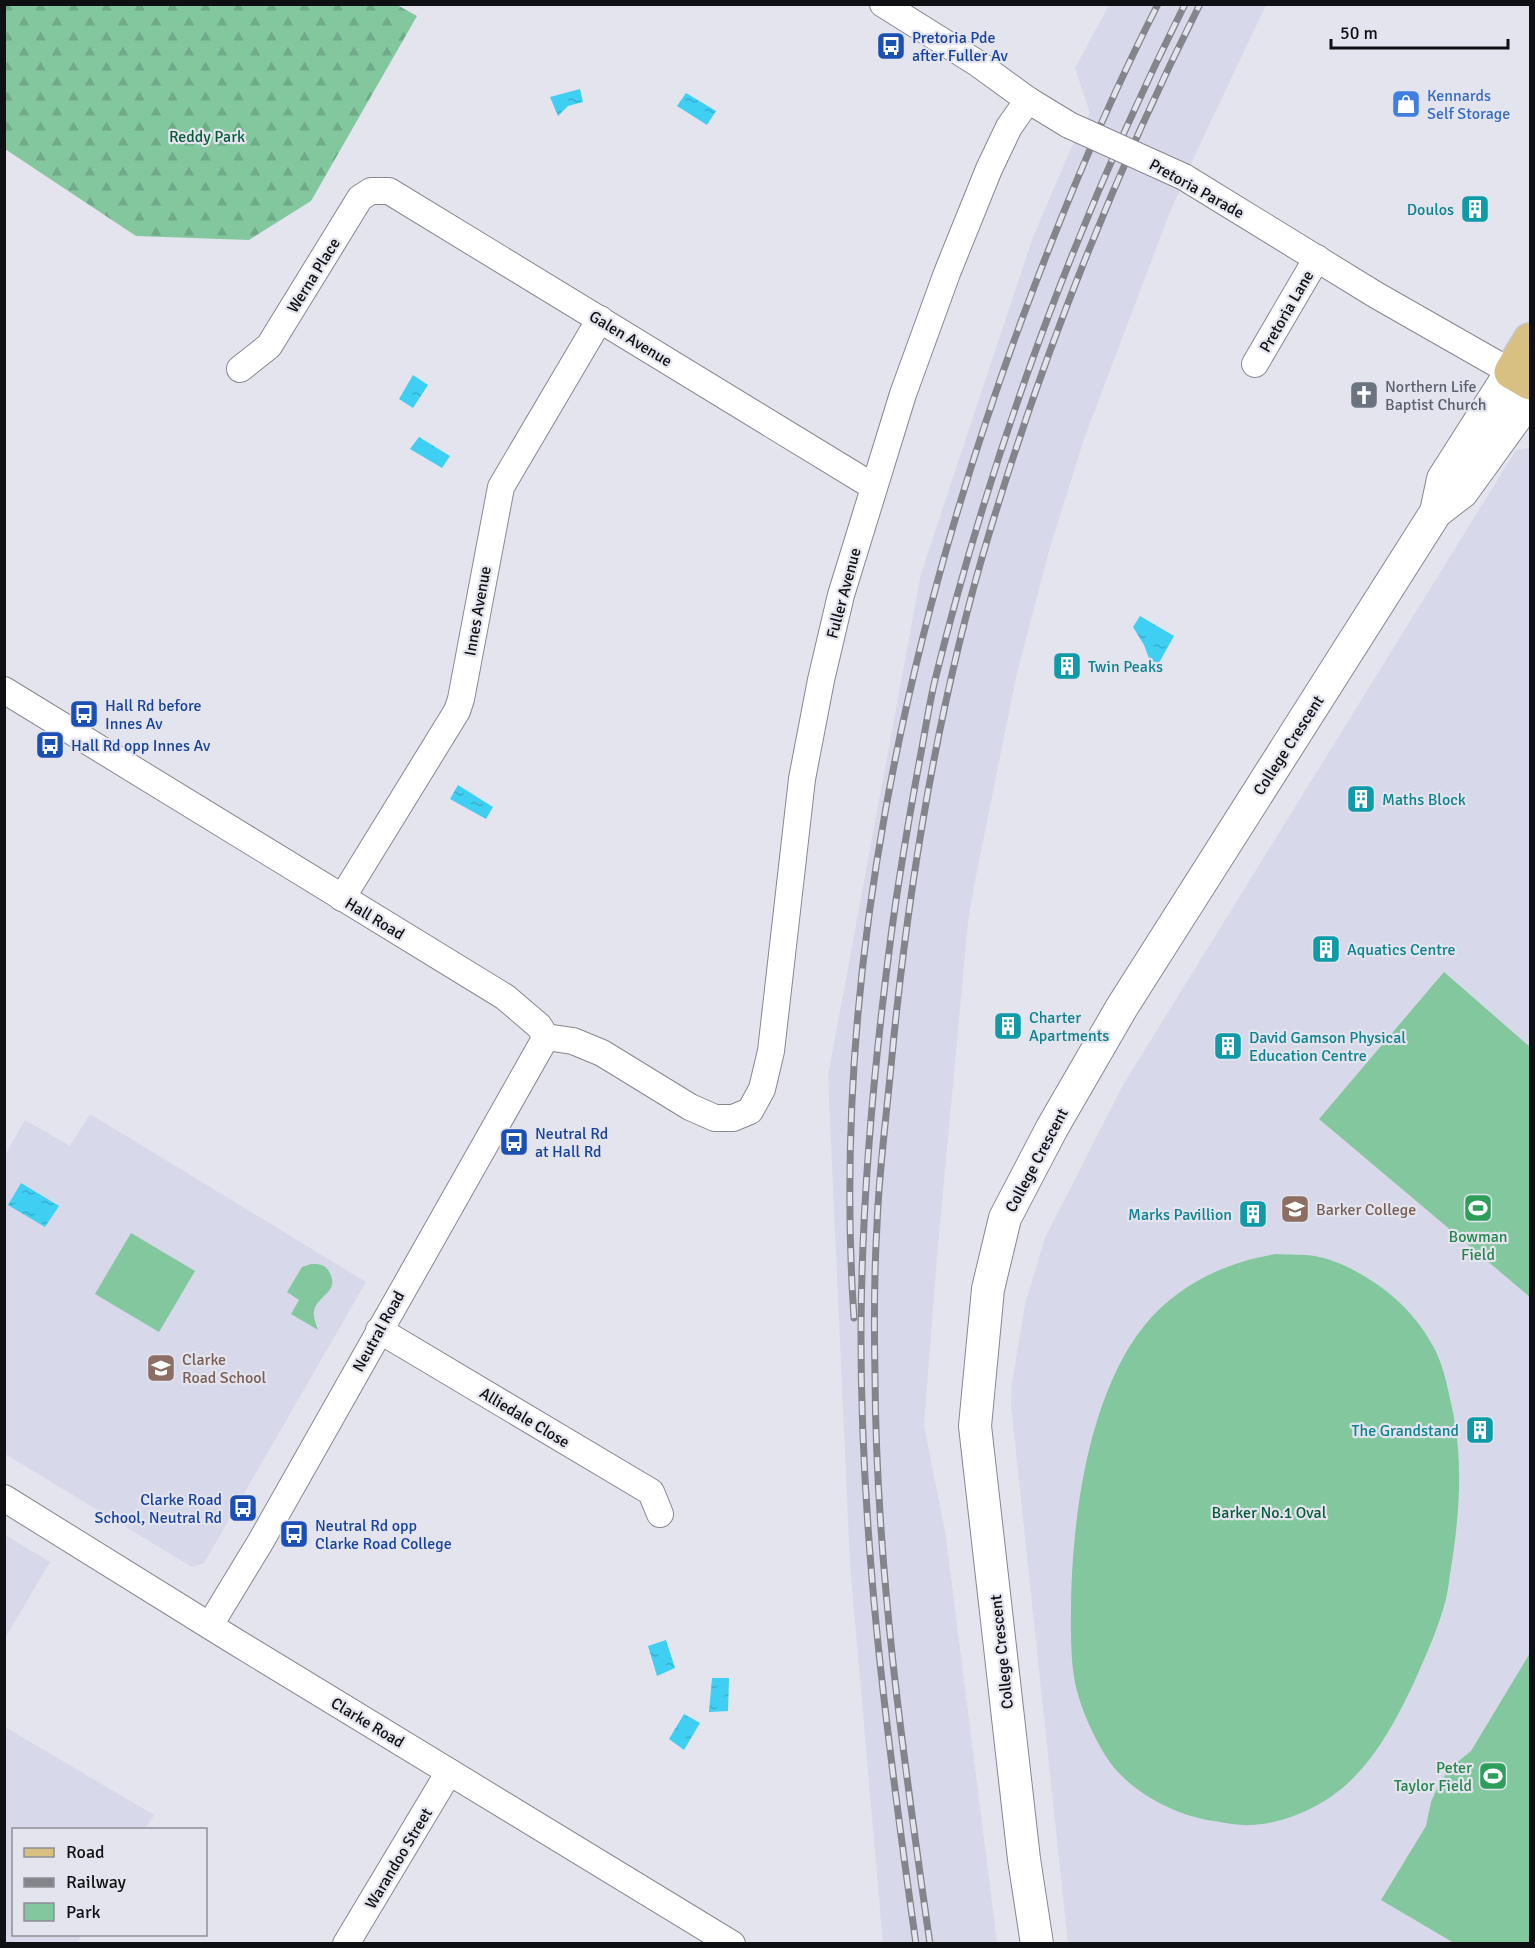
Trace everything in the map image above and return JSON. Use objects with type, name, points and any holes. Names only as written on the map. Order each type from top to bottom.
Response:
[{"type":"main road","points":[[1521,378],[1530,340]]},
{"type":"street","name":"Pretoria Parade","points":[[883,4],[977,63],[1028,100],[1069,124],[1184,177],[1376,295],[1521,378]]},
{"type":"street","name":"Fuller Avenue","points":[[546,1037],[573,1041],[602,1053],[690,1107],[715,1118],[733,1118],[750,1111],[757,1101],[771,1051],[802,779],[821,680],[841,595],[903,394],[947,273],[989,169],[1009,127],[1028,100]]},
{"type":"street","name":"Werna Place","points":[[240,369],[269,346],[360,198],[371,191],[389,191]]},
{"type":"street","name":"Galen Avenue","points":[[389,191],[874,487]]},
{"type":"street","name":"Pretoria Lane","points":[[1255,364],[1317,258]]},
{"type":"street","name":"Innes Avenue","points":[[342,898],[457,711],[501,487],[600,319]]},
{"type":"street","name":"College Crescent","points":[[1436,512],[1443,478],[1521,378]]},
{"type":"street","name":"College Crescent","points":[[1037,1944],[1024,1859],[975,1426],[988,1290],[1005,1218],[1052,1128],[1122,1007],[1436,512],[1462,492],[1530,398]]},
{"type":"street","name":"Hall Road","points":[[4,690],[505,998],[539,1026],[546,1037]]},
{"type":"street","name":"Neutral Road","points":[[210,1626],[261,1541],[546,1037]]},
{"type":"street","name":"Alliedale Close","points":[[379,1330],[651,1492],[660,1514]]},
{"type":"street","name":"Clarke Road","points":[[4,1498],[732,1944]]},
{"type":"street","name":"Warandoo Street","points":[[346,1944],[449,1772]]},
{"type":"shaded area","points":[[1109,5],[1266,5],[1168,217],[1084,439],[1049,551],[1016,677],[974,886],[968,922],[924,1425],[946,1537],[997,1943],[883,1944],[850,1564],[828,1076],[921,574],[1033,237],[1072,146],[1090,113],[1075,68]]},
{"type":"shaded area","name":"Barker College","points":[[1530,448],[1530,1943],[1068,1944],[1011,1405],[1012,1383],[1025,1304],[1045,1238],[1123,1085],[1516,450]]},
{"type":"shaded area","name":"Clarke Road School","points":[[90,1114],[366,1282],[204,1563],[192,1567],[5,1454],[5,1155],[25,1120],[70,1146]]},
{"type":"shaded area","points":[[5,1535],[50,1562],[5,1638]]},
{"type":"shaded area","points":[[5,1727],[154,1815],[146,1828],[12,1828],[12,1936],[81,1936],[77,1943],[5,1943]]},
{"type":"green space","name":"Reddy Park","points":[[5,5],[397,5],[417,16],[311,201],[249,240],[136,236],[5,149]]},
{"type":"green space","name":"Bowman Field","points":[[1444,972],[1530,1047],[1530,1297],[1319,1119]]},
{"type":"green space","points":[[131,1233],[195,1271],[159,1332],[95,1294]]},
{"type":"green space","name":"Barker No.1 Oval","points":[[1276,1254],[1315,1256],[1348,1267],[1386,1291],[1407,1310],[1419,1325],[1437,1354],[1448,1391],[1459,1462],[1458,1504],[1448,1587],[1441,1615],[1416,1678],[1382,1743],[1359,1772],[1324,1802],[1283,1819],[1263,1824],[1241,1825],[1207,1820],[1163,1805],[1124,1778],[1105,1755],[1085,1716],[1075,1681],[1071,1638],[1072,1572],[1075,1535],[1087,1460],[1109,1387],[1125,1355],[1157,1311],[1187,1287],[1221,1269]]},
{"type":"green space","points":[[311,1264],[326,1268],[332,1277],[331,1288],[316,1305],[314,1311],[318,1330],[291,1314],[299,1300],[287,1292],[302,1267]]},
{"type":"green space","name":"Peter Taylor Field","points":[[1530,1653],[1530,1943],[1454,1943],[1381,1900],[1426,1826],[1431,1802],[1439,1784],[1450,1768],[1471,1751]]},
{"type":"water","points":[[580,89],[583,102],[568,106],[558,116],[550,97]]},
{"type":"water","points":[[686,93],[716,111],[707,125],[677,106]]},
{"type":"water","points":[[413,375],[428,385],[413,408],[399,399]]},
{"type":"water","points":[[419,437],[450,456],[442,468],[410,449]]},
{"type":"water","points":[[1140,616],[1174,636],[1159,663],[1150,661],[1133,627]]},
{"type":"water","points":[[458,785],[493,807],[486,819],[450,799]]},
{"type":"water","points":[[21,1183],[59,1206],[45,1227],[8,1205]]},
{"type":"water","points":[[666,1640],[675,1668],[657,1676],[648,1646]]},
{"type":"water","points":[[712,1678],[729,1678],[728,1711],[709,1712]]},
{"type":"water","points":[[684,1714],[700,1723],[684,1750],[669,1739]]},
{"type":"railway","points":[[854,1318],[850,1191],[854,1064],[866,937],[886,810],[911,685],[943,561],[980,439],[1022,319],[1120,81],[1158,4]]},
{"type":"railway","points":[[916,1944],[877,1636],[865,1481],[862,1403],[861,1325],[866,1179],[879,1033],[894,914],[933,689],[983,506],[1041,335],[1074,251],[1146,85],[1185,4]]},
{"type":"railway","points":[[930,1944],[893,1660],[880,1518],[877,1447],[874,1300],[878,1204],[907,924],[940,727],[971,598],[1010,466],[1057,331],[1110,199],[1138,133],[1200,4]]},
{"type":"place","name":"Pretoria Pde after Fuller Av","points":[[891,46]]},
{"type":"place","name":"Kennards Self Storage","points":[[1406,104]]},
{"type":"place","name":"Doulos","points":[[1475,209]]},
{"type":"place","name":"Northern Life Baptist Church","points":[[1364,395]]},
{"type":"place","name":"Twin Peaks","points":[[1067,666]]},
{"type":"place","name":"Hall Rd before Innes Av","points":[[84,714]]},
{"type":"place","name":"Hall Rd opp Innes Av","points":[[50,745]]},
{"type":"place","name":"Maths Block","points":[[1361,799]]},
{"type":"place","name":"Aquatics Centre","points":[[1326,949]]},
{"type":"place","name":"Charter Apartments","points":[[1008,1026]]},
{"type":"place","name":"David Gamson Physical Education Centre","points":[[1228,1046]]},
{"type":"place","name":"Neutral Rd at Hall Rd","points":[[514,1142]]},
{"type":"place","name":"Bowman Field","points":[[1478,1208]]},
{"type":"place","name":"Barker College","points":[[1295,1209]]},
{"type":"place","name":"Marks Pavillion","points":[[1253,1214]]},
{"type":"place","name":"Clarke Road School","points":[[161,1368]]},
{"type":"place","name":"The Grandstand","points":[[1480,1430]]},
{"type":"place","name":"Clarke Road School, Neutral Rd","points":[[243,1508]]},
{"type":"place","name":"Neutral Rd opp Clarke Road College","points":[[294,1534]]},
{"type":"place","name":"Peter Taylor Field","points":[[1493,1776]]}]
